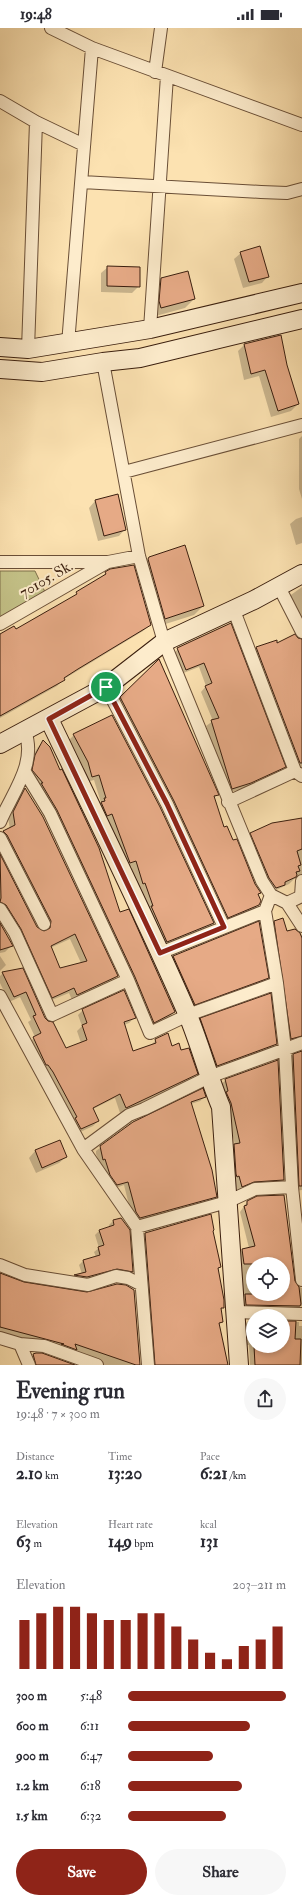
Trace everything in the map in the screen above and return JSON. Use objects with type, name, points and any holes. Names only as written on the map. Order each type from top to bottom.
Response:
[{"type":"street","points":[[51,28],[92,48],[302,125]]},
{"type":"street","points":[[155,72],[161,28]]},
{"type":"street","points":[[68,344],[92,48]]},
{"type":"street","points":[[150,329],[167,76]]},
{"type":"street","points":[[0,101],[36,122],[84,145]]},
{"type":"street","points":[[28,349],[36,122]]},
{"type":"street","points":[[82,182],[280,193],[302,189]]},
{"type":"street","points":[[0,347],[28,349],[68,344],[150,329],[302,293]]},
{"type":"street","points":[[0,369],[42,372],[103,362],[140,358],[302,320]]},
{"type":"street","points":[[103,362],[140,556],[164,642],[228,802],[262,881],[271,895],[287,903],[302,926]]},
{"type":"street","points":[[124,472],[302,425]]},
{"type":"street","points":[[0,562],[108,562],[140,556]]},
{"type":"street","name":"70105. Sk.","points":[[0,624],[108,562]]},
{"type":"street","points":[[0,744],[106,687],[164,642],[233,608],[254,600],[302,574]]},
{"type":"street","points":[[279,587],[302,632]]},
{"type":"street","points":[[228,802],[298,774],[233,608]]},
{"type":"street","points":[[106,687],[167,804],[224,927]]},
{"type":"street","points":[[49,719],[160,953],[188,1016],[208,1077],[221,1107],[239,1365]]},
{"type":"street","points":[[0,822],[9,801],[25,772],[29,742],[25,731]]},
{"type":"street","points":[[25,772],[50,813],[128,980],[150,1033],[188,1016],[277,983]]},
{"type":"street","points":[[0,838],[44,924]]},
{"type":"street","points":[[287,903],[302,896],[302,881]]},
{"type":"street","points":[[271,895],[265,911],[277,983],[285,1049],[302,1280]]},
{"type":"street","points":[[0,909],[15,933],[52,1015],[128,980]]},
{"type":"street","points":[[160,953],[265,911]]},
{"type":"street","points":[[0,996],[83,1148],[137,1227],[140,1284],[148,1365]]},
{"type":"street","points":[[83,1148],[129,1115],[144,1110],[208,1077],[302,1043]]},
{"type":"street","points":[[137,1227],[227,1202],[255,1189],[296,1195]]},
{"type":"street","points":[[0,1265],[25,1275],[88,1285],[116,1276],[128,1278],[140,1284]]},
{"type":"street","points":[[235,1312],[302,1314]]},
{"type":"street","points":[[0,1338],[20,1344],[44,1346],[96,1365]]},
{"type":"street","points":[[20,1344],[29,1365]]},
{"type":"shaded area","points":[[0,571],[35,571],[46,594],[0,621]]},
{"type":"building","points":[[260,246],[269,277],[249,282],[240,252]]},
{"type":"building","points":[[107,266],[140,267],[140,287],[107,286]]},
{"type":"building","points":[[188,271],[195,299],[161,308],[159,301],[161,278]]},
{"type":"building","points":[[281,335],[287,365],[299,404],[278,411],[265,370],[251,374],[244,344]]},
{"type":"building","points":[[118,494],[126,530],[104,536],[95,500]]},
{"type":"building","points":[[185,545],[204,606],[165,619],[148,559],[149,557]]},
{"type":"building","points":[[134,565],[151,625],[78,669],[64,678],[65,680],[0,716],[0,634],[14,626],[16,629],[77,594],[76,592],[106,574],[105,572],[110,569]]},
{"type":"building","points":[[231,623],[286,767],[251,783],[232,789],[211,720],[219,718],[205,686],[212,683],[204,663],[186,670],[177,648]]},
{"type":"building","points":[[295,634],[298,638],[302,639],[302,763],[300,763],[256,647],[277,640],[277,643]]},
{"type":"building","points":[[159,659],[219,795],[214,796],[224,827],[227,826],[233,840],[237,839],[255,884],[261,893],[258,894],[261,901],[259,905],[228,918],[174,801],[120,697]]},
{"type":"building","points":[[112,715],[160,807],[214,923],[167,942],[151,906],[153,906],[145,883],[143,884],[136,861],[130,863],[112,814],[107,816],[101,802],[105,801],[104,798],[106,798],[99,775],[92,777],[88,762],[73,734]]},
{"type":"building","points":[[43,740],[50,747],[60,770],[62,769],[99,848],[120,912],[129,909],[175,1012],[154,1023],[135,977],[57,810],[41,783],[43,783],[32,770],[35,755]]},
{"type":"building","points":[[25,788],[43,817],[118,976],[77,995],[74,988],[52,998],[21,929],[6,905],[0,902],[0,854],[37,927],[44,931],[50,928],[51,921],[7,835],[3,831],[15,825],[13,812]],"holes":[[[75,934],[87,961],[60,968],[51,946]]]},
{"type":"building","points":[[302,818],[302,849],[297,851],[301,865],[298,866],[300,871],[296,872],[296,877],[285,882],[285,885],[276,888],[269,878],[250,833],[272,823]]},
{"type":"building","points":[[283,918],[287,931],[295,929],[300,933],[302,938],[302,1036],[291,1039],[274,921]]},
{"type":"building","points":[[259,921],[269,978],[195,1005],[173,956]]},
{"type":"building","points":[[0,923],[13,946],[0,950]]},
{"type":"building","points":[[23,968],[45,1018],[48,1021],[53,1022],[66,1048],[87,1040],[82,1025],[87,1023],[82,1009],[124,990],[136,1018],[124,1022],[133,1051],[156,1043],[155,1039],[168,1033],[172,1046],[179,1043],[181,1050],[189,1048],[198,1074],[126,1108],[120,1094],[93,1108],[99,1121],[81,1129],[75,1118],[77,1117],[53,1072],[48,1065],[46,1065],[33,1037],[41,1033],[33,1016],[36,1015],[26,992],[14,997],[2,972]]},
{"type":"building","points":[[271,993],[277,1044],[217,1066],[200,1018]]},
{"type":"building","points":[[302,1051],[302,1186],[299,1186],[293,1054]]},
{"type":"building","points":[[278,1060],[284,1180],[254,1182],[242,1187],[239,1176],[237,1177],[236,1174],[234,1144],[240,1143],[231,1103],[226,1092],[228,1091],[225,1079]]},
{"type":"building","points":[[203,1088],[206,1097],[191,1102],[212,1170],[217,1197],[140,1218],[136,1212],[128,1182],[117,1185],[110,1175],[105,1159],[103,1160],[100,1146],[133,1122]]},
{"type":"building","points":[[60,1140],[67,1157],[42,1168],[35,1150]]},
{"type":"building","points":[[284,1195],[295,1281],[299,1287],[300,1306],[246,1305],[245,1294],[246,1301],[290,1301],[290,1257],[246,1257],[246,1264],[244,1264],[242,1249],[255,1246],[244,1206],[247,1205],[247,1201],[257,1196]]},
{"type":"building","points":[[211,1214],[221,1267],[218,1268],[224,1300],[224,1308],[221,1308],[223,1322],[219,1323],[228,1365],[155,1365],[145,1233]]},
{"type":"building","points":[[121,1218],[130,1230],[133,1272],[117,1269],[87,1277],[74,1275],[86,1272],[83,1260],[100,1255],[98,1247],[104,1245],[99,1230],[114,1225],[113,1220]]},
{"type":"building","points":[[0,1273],[24,1282],[87,1292],[117,1284],[126,1285],[134,1290],[140,1365],[136,1365],[75,1344],[77,1350],[61,1344],[64,1344],[0,1327]]},
{"type":"building","points":[[290,1321],[296,1321],[295,1339],[301,1339],[300,1365],[255,1365],[254,1353],[290,1353]]},
{"type":"building","points":[[42,1353],[75,1365],[36,1365],[33,1354]]},
{"type":"route","points":[[106,687],[167,804],[224,927],[160,953],[49,719],[106,687]]}]
